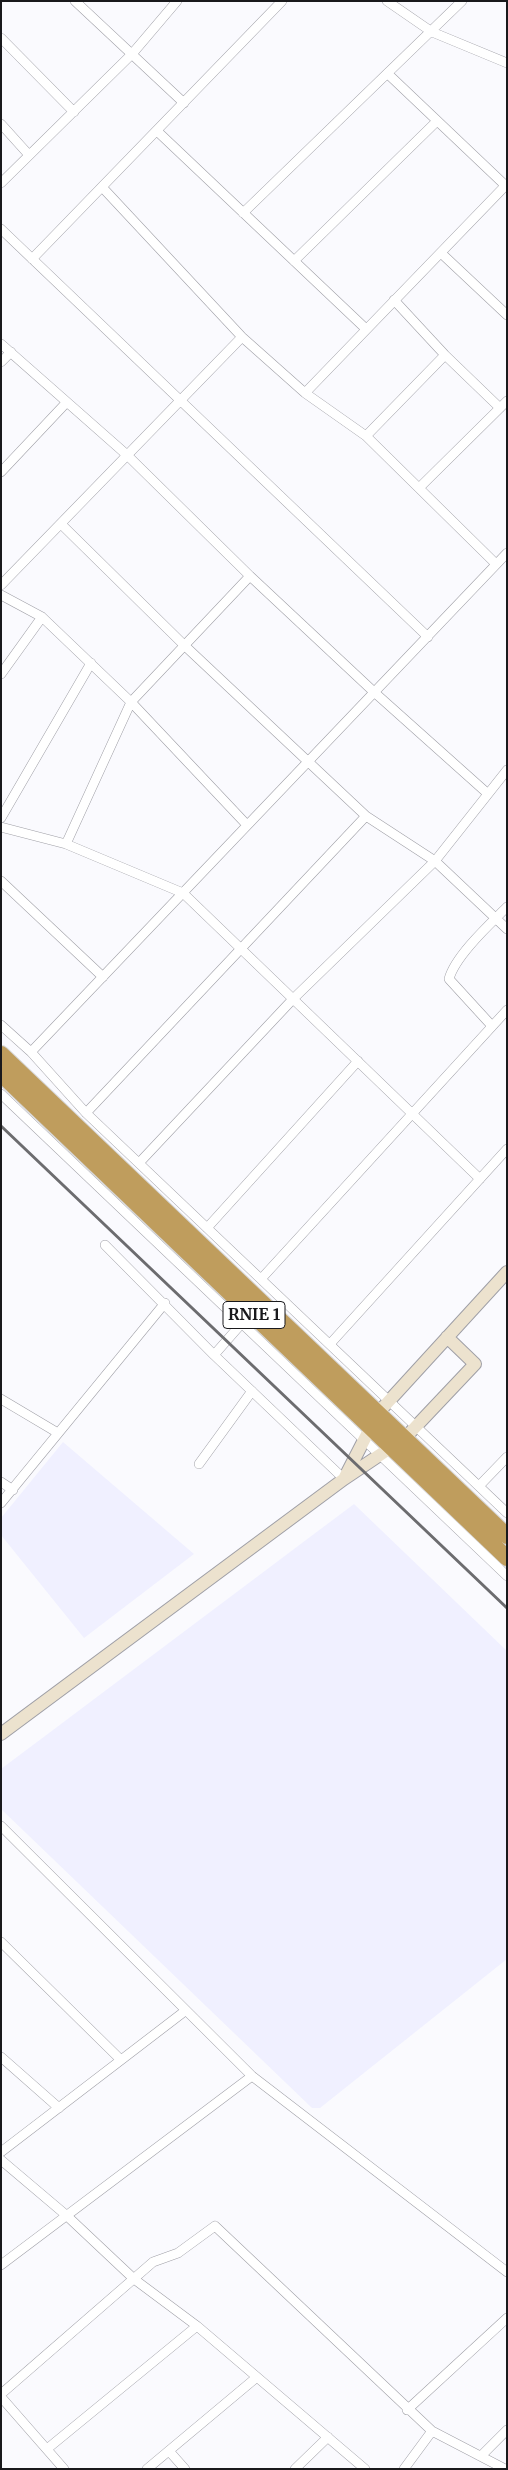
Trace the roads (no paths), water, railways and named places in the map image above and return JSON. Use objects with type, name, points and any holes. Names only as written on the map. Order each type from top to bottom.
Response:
[{"type":"highway","name":"RNIE 1","points":[[1,1054],[371,1426]]},
{"type":"highway","name":"RNIE 1","points":[[1,1074],[371,1426],[398,1442],[507,1536]]},
{"type":"highway","name":"RNIE 1","points":[[398,1442],[507,1558]]},
{"type":"street","points":[[1,183],[132,54],[177,1]]},
{"type":"street","points":[[32,259],[282,1]]},
{"type":"street","points":[[387,1],[432,32],[507,63]]},
{"type":"street","points":[[243,213],[462,1]]},
{"type":"street","points":[[80,3],[184,103]]},
{"type":"street","points":[[1,38],[74,112]]},
{"type":"street","points":[[306,393],[506,185],[388,74]]},
{"type":"street","points":[[294,261],[437,121]]},
{"type":"street","points":[[1,124],[30,155]]},
{"type":"street","points":[[157,131],[366,329]]},
{"type":"street","points":[[102,187],[242,336],[306,393],[366,436],[496,564]]},
{"type":"street","points":[[1,229],[428,638]]},
{"type":"street","points":[[441,253],[507,315]]},
{"type":"street","points":[[394,300],[445,355],[500,408]]},
{"type":"street","points":[[1,585],[242,336]]},
{"type":"street","points":[[1,344],[127,455],[250,576],[374,692],[487,793]]},
{"type":"street","points":[[1,362],[11,352]]},
{"type":"street","points":[[366,436],[445,355]]},
{"type":"street","points":[[419,488],[507,401]]},
{"type":"street","points":[[1,472],[66,403]]},
{"type":"street","points":[[60,524],[185,646],[309,760],[366,816],[435,861],[507,929]]},
{"type":"street","points":[[31,1052],[374,692],[428,638],[507,553]]},
{"type":"street","points":[[66,844],[131,702],[250,576]]},
{"type":"street","points":[[1,595],[42,617],[131,702],[247,825]]},
{"type":"street","points":[[1,674],[42,617]]},
{"type":"street","points":[[1,818],[91,663]]},
{"type":"street","points":[[139,1163],[293,999],[435,861],[507,770]]},
{"type":"street","points":[[86,1113],[366,816]]},
{"type":"street","points":[[1,827],[66,844],[183,893],[480,1179]]},
{"type":"street","points":[[1,881],[102,977]]},
{"type":"street","points":[[492,1026],[449,979],[451,972],[459,961],[507,907]]},
{"type":"street","points":[[261,1279],[507,1010]]},
{"type":"street","points":[[1,1025],[31,1052],[86,1113],[389,1400],[398,1442],[507,1576]]},
{"type":"street","points":[[207,1228],[358,1062]]},
{"type":"street","points":[[1,1094],[242,1323],[371,1426],[479,1486],[507,1513]]},
{"type":"street","points":[[330,1344],[507,1149]]},
{"type":"street","points":[[105,1245],[165,1303],[214,1356],[344,1479]]},
{"type":"street","points":[[344,1479],[371,1426],[389,1400],[507,1272]]},
{"type":"street","points":[[1,1503],[165,1303]]},
{"type":"street","points":[[214,1356],[242,1323]]},
{"type":"street","points":[[1,1734],[344,1479],[398,1442],[475,1364],[447,1337]]},
{"type":"street","points":[[199,1464],[252,1391]]},
{"type":"street","points":[[1,1399],[58,1433]]},
{"type":"street","points":[[479,1486],[507,1457]]},
{"type":"street","points":[[1,1482],[13,1490]]},
{"type":"street","points":[[1,1826],[252,2076],[507,2272]]},
{"type":"street","points":[[1,1942],[121,2060]]},
{"type":"street","points":[[1,2152],[185,2011]]},
{"type":"street","points":[[1,2057],[59,2108]]},
{"type":"street","points":[[1,2265],[252,2076]]},
{"type":"street","points":[[1,2160],[66,2215],[134,2279],[197,2326],[365,2469]]},
{"type":"street","points":[[64,2469],[1,2396],[153,2262],[178,2254],[215,2226],[407,2410],[432,2431],[482,2455],[505,2469]]},
{"type":"street","points":[[407,2410],[507,2318]]},
{"type":"street","points":[[47,2449],[197,2326]]},
{"type":"street","points":[[147,2469],[257,2377]]},
{"type":"street","points":[[482,2455],[507,2430]]},
{"type":"street","points":[[404,2469],[432,2431]]},
{"type":"street","points":[[295,2469],[328,2438]]},
{"type":"street","points":[[169,2451],[185,2469]]},
{"type":"railway","points":[[1,1126],[507,1608]]}]
